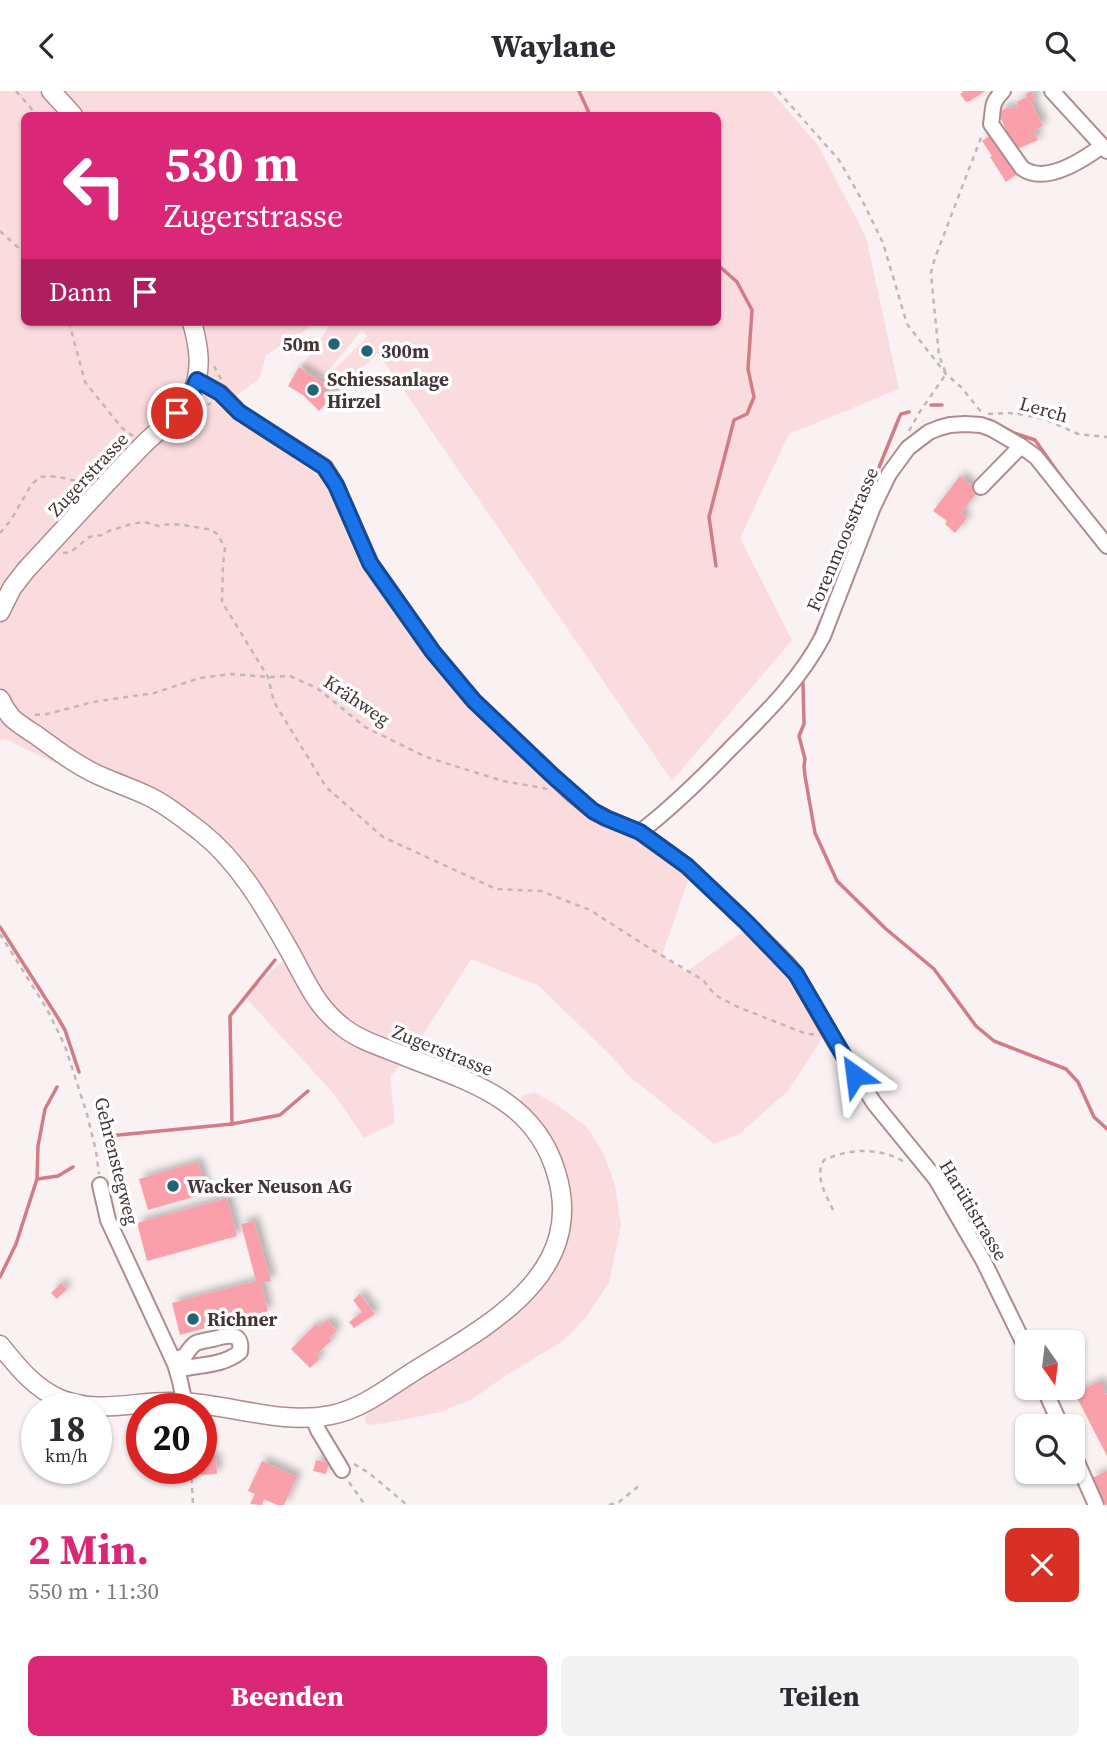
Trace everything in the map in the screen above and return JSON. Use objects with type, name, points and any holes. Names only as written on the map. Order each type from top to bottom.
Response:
[{"type":"main road","points":[[51,91],[70,112]]},
{"type":"main road","name":"Zugerstrasse","points":[[0,612],[12,588],[47,548],[185,404],[197,380],[199,365],[199,348],[193,326]]},
{"type":"main road","name":"Zugerstrasse","points":[[0,699],[13,719],[60,752],[101,776],[166,806],[204,834],[243,876],[292,954],[306,985],[333,1019],[358,1037],[479,1085],[495,1094],[529,1123],[540,1137],[552,1161],[561,1193],[562,1209],[555,1246],[549,1261],[527,1292],[493,1321],[358,1406],[330,1416],[290,1417],[217,1409]]},
{"type":"main road","name":"Zugerstrasse","points":[[0,1345],[21,1371],[58,1398],[101,1407],[126,1406]]},
{"type":"street","points":[[1003,91],[993,105],[991,124],[1022,168],[1036,173],[1068,167],[1105,149],[1052,91]]},
{"type":"street","name":"Harütistrasse","points":[[197,380],[220,393],[239,412],[324,467],[336,485],[370,563],[433,652],[474,701],[593,811],[640,832],[687,866],[786,962],[796,974],[874,1103],[936,1179],[983,1260],[1017,1330]]},
{"type":"street","name":"Forenmoosstrasse","points":[[640,832],[683,796],[797,679],[823,636],[877,497],[899,459],[908,448],[929,432],[950,425],[981,425],[1021,446],[1036,457],[1107,546]]},
{"type":"street","points":[[981,487],[1021,446]]},
{"type":"street","name":"Gehrenstegweg","points":[[100,1185],[108,1220],[175,1365],[183,1393]]},
{"type":"street","points":[[313,1417],[339,1464]]},
{"type":"street","points":[[1085,1480],[1096,1505]]},
{"type":"path","points":[[16,91],[34,112]]},
{"type":"path","points":[[778,91],[839,160],[883,243],[907,324],[946,374]]},
{"type":"path","points":[[946,374],[939,355],[931,272],[983,133],[991,124]]},
{"type":"path","points":[[0,231],[21,250]]},
{"type":"path","points":[[70,326],[85,382],[122,428],[144,445]]},
{"type":"path","points":[[899,459],[909,430],[946,374]]},
{"type":"path","name":"Lerch","points":[[946,374],[961,387],[983,416],[994,413],[1026,415],[1047,420],[1078,434],[1107,436]]},
{"type":"path","points":[[0,533],[11,520],[31,485],[40,477],[60,477],[76,481],[94,498]]},
{"type":"path","points":[[47,548],[54,552],[71,552],[89,537],[102,535],[118,527],[144,523],[159,526],[184,525],[212,530],[225,548],[222,602],[268,677],[274,702],[326,787],[383,837],[496,889],[541,891],[590,910],[703,979],[715,995],[804,1033],[835,1042]]},
{"type":"path","name":"Krähweg","points":[[35,715],[93,702],[154,693],[200,678],[232,674],[290,676],[317,688],[365,727],[426,757],[503,781],[571,793]]},
{"type":"path","name":"Gehrenstegweg","points":[[0,934],[47,1009],[65,1046],[96,1151],[100,1185]]},
{"type":"path","points":[[833,1210],[819,1175],[824,1160],[846,1152],[866,1150],[894,1156],[911,1166]]},
{"type":"path","points":[[365,1505],[339,1464],[343,1457],[369,1473],[407,1505]]},
{"type":"path","points":[[192,1484],[194,1505]]},
{"type":"path","points":[[609,1505],[619,1502],[640,1485]]},
{"type":"shaded area","points":[[0,91],[771,91],[818,145],[866,237],[899,389],[789,434],[740,538],[792,640],[672,781],[378,353],[337,392],[325,379],[367,337],[362,330],[323,377],[302,366],[329,326],[721,326],[721,112],[21,112],[21,326],[312,326],[266,355],[260,378],[224,405],[237,420],[318,475],[330,489],[366,566],[429,654],[568,798],[602,826],[637,841],[691,872],[662,955],[686,972],[748,928],[784,967],[826,1032],[789,1090],[739,1134],[714,1144],[629,1076],[539,986],[471,959],[416,1046],[390,1077],[395,1123],[364,1138],[334,1094],[245,997],[297,947],[221,842],[5,739],[0,740]]},
{"type":"shaded area","points":[[536,1093],[587,1127],[604,1154],[615,1185],[621,1225],[609,1283],[586,1317],[563,1341],[474,1398],[441,1412],[367,1425],[366,1417],[374,1405],[510,1318],[534,1296],[555,1264],[568,1212],[519,1103],[523,1095]]},
{"type":"building","points":[[962,91],[985,91],[966,102],[960,94]]},
{"type":"building","points":[[1031,91],[1035,100],[1031,102],[1043,126],[1034,131],[1038,140],[1015,150],[998,112],[1019,106],[1017,102],[1027,97],[1026,94]]},
{"type":"building","points":[[992,134],[1020,172],[1006,182],[982,141]]},
{"type":"building","name":"Schiessanlage Hirzel","points":[[299,367],[322,382],[335,395],[319,411],[303,395],[288,386]]},
{"type":"building","points":[[960,476],[978,491],[961,513],[967,518],[955,533],[945,524],[947,521],[933,511]]},
{"type":"building","name":"Wacker Neuson AG","points":[[198,1162],[207,1193],[148,1210],[139,1179]]},
{"type":"building","points":[[227,1198],[237,1236],[147,1261],[137,1223]]},
{"type":"building","points":[[254,1221],[271,1281],[261,1283],[268,1311],[180,1335],[172,1303],[256,1281],[241,1224]]},
{"type":"building","points":[[61,1283],[67,1289],[57,1299],[51,1293]]},
{"type":"building","points":[[360,1294],[375,1314],[354,1328],[349,1322],[362,1312],[353,1300]]},
{"type":"building","points":[[327,1320],[337,1331],[329,1338],[332,1340],[316,1355],[320,1359],[310,1368],[291,1349],[316,1324],[319,1327]]},
{"type":"building","points":[[1100,1381],[1107,1395],[1107,1456],[1078,1400],[1085,1400],[1085,1389]]},
{"type":"building","points":[[316,1460],[329,1463],[326,1474],[313,1471]]},
{"type":"building","points":[[262,1461],[297,1477],[284,1505],[264,1499],[262,1505],[250,1504],[255,1494],[248,1491]]},
{"type":"building","points":[[1107,1471],[1107,1505],[1106,1505],[1092,1478]]},
{"type":"waterway","points":[[579,91],[589,112]]},
{"type":"waterway","points":[[716,566],[709,517],[734,420],[747,414],[754,397],[748,369],[752,310],[737,282],[721,268]]},
{"type":"waterway","points":[[931,405],[942,405]]},
{"type":"waterway","points":[[869,492],[899,418],[901,414],[909,412]]},
{"type":"waterway","points":[[990,420],[1014,433],[1035,440],[1064,481]]},
{"type":"waterway","points":[[863,517],[865,502]]},
{"type":"waterway","points":[[813,640],[821,621]]},
{"type":"waterway","points":[[803,683],[804,724],[799,736],[805,759],[805,776],[815,833],[837,881],[886,929],[934,969],[976,1026],[994,1041],[1066,1069],[1078,1082],[1094,1117],[1107,1129]]},
{"type":"waterway","points":[[0,927],[65,1030],[79,1072]]},
{"type":"waterway","points":[[232,1124],[230,1016],[275,960]]},
{"type":"waterway","points":[[0,1277],[16,1244],[37,1179],[38,1146],[45,1109],[57,1087]]},
{"type":"waterway","points":[[108,1136],[232,1124],[280,1115],[308,1091]]},
{"type":"waterway","points":[[37,1179],[58,1176],[73,1167]]},
{"type":"place","name":"50m","points":[[334,344]]},
{"type":"place","name":"300m","points":[[367,351]]},
{"type":"place","name":"Schiessanlage Hirzel","points":[[313,390]]},
{"type":"place","name":"Wacker Neuson AG","points":[[173,1186]]},
{"type":"place","name":"Richner","points":[[193,1319]]},
{"type":"route","points":[[177,413],[185,404],[197,380],[220,393],[239,412],[324,467],[336,485],[370,563],[433,652],[474,701],[593,811],[640,832],[687,866],[746,922],[796,974],[855,1075]]}]
